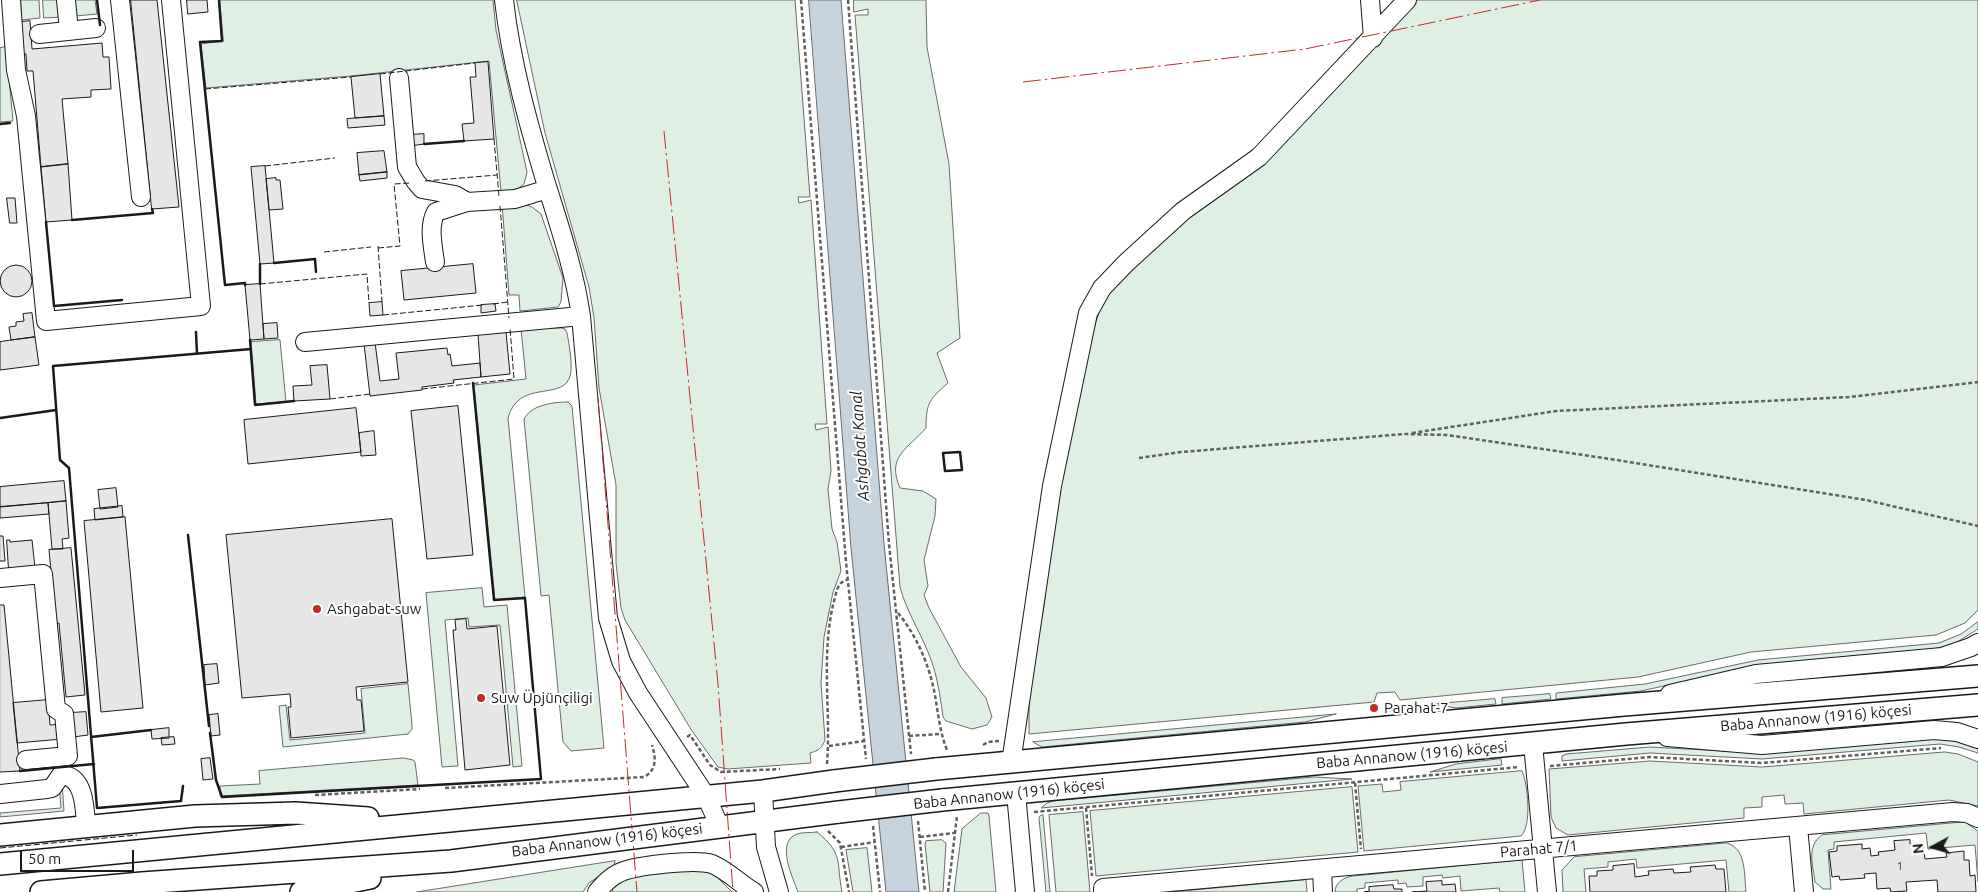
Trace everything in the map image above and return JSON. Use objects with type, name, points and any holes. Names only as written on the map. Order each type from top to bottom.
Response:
[{"type":"main road","name":"Baba Annanow (1916) köçesi","points":[[0,864],[763,791],[831,773],[936,769],[1011,763],[1624,705],[1978,676]]},
{"type":"main road","name":"Baba Annanow (1916) köçesi","points":[[42,892],[142,882],[451,861],[839,812],[949,807],[1016,793],[1626,734],[1978,705]]},
{"type":"main road","points":[[0,834],[195,816],[296,813],[433,822]]},
{"type":"main road","points":[[301,892],[451,861]]},
{"type":"street","points":[[11,0],[16,70],[26,116],[46,321],[201,306],[171,0]]},
{"type":"street","points":[[66,0],[69,31]]},
{"type":"street","points":[[120,0],[141,197]]},
{"type":"street","points":[[504,0],[510,42],[521,89],[548,190],[576,281],[581,316],[608,618],[621,661],[638,693],[706,796],[719,826]]},
{"type":"street","points":[[1370,0],[1373,38]]},
{"type":"street","points":[[1011,763],[1052,486],[1088,313],[1102,288],[1126,264],[1183,211],[1259,156],[1407,0]]},
{"type":"street","points":[[39,34],[96,28]]},
{"type":"street","points":[[399,78],[407,167],[422,189],[455,195],[467,202]]},
{"type":"street","points":[[435,262],[432,231],[433,217],[436,212],[467,202],[515,199],[548,190]]},
{"type":"street","points":[[431,191],[436,212]]},
{"type":"street","points":[[305,342],[581,316]]},
{"type":"street","points":[[0,578],[43,574],[56,709],[64,714],[68,756],[26,760]]},
{"type":"street","name":"Baba Annanow (1916) köçesi","points":[[1624,705],[1756,674],[1942,657],[1978,643]]},
{"type":"street","points":[[1626,734],[1762,745],[1934,730],[1957,732],[1978,740]]},
{"type":"street","points":[[1533,744],[1547,892]]},
{"type":"street","points":[[0,794],[48,790],[52,788],[61,775],[69,776],[73,778],[79,788],[85,806],[86,827]]},
{"type":"street","points":[[763,791],[766,846],[779,892]]},
{"type":"street","points":[[1016,793],[1025,892]]},
{"type":"street","name":"Parahat 7/1","points":[[1103,892],[1103,888],[1953,812],[1968,813],[1978,818]]},
{"type":"street","points":[[1798,826],[1804,892]]},
{"type":"street","points":[[597,892],[616,874],[625,870],[654,865],[700,862],[717,867],[754,892]]},
{"type":"street","points":[[1322,869],[1323,892]]},
{"type":"path","points":[[801,0],[848,579],[866,759]]},
{"type":"path","points":[[848,0],[890,544],[911,754]]},
{"type":"path","points":[[1139,458],[1181,452],[1405,434],[1556,411],[1849,397],[1978,382]]},
{"type":"path","points":[[1405,434],[1447,435],[1614,459],[1866,500],[1978,526]]},
{"type":"path","points":[[831,773],[828,746],[826,680],[828,637],[836,594],[841,584],[848,579]]},
{"type":"path","points":[[898,612],[910,628],[925,659],[933,688],[941,734],[948,751]]},
{"type":"path","points":[[909,736],[941,734]]},
{"type":"path","points":[[688,736],[690,735],[710,764],[721,772],[788,768]]},
{"type":"path","points":[[828,746],[864,741]]},
{"type":"path","points":[[445,788],[644,777],[653,769],[655,763],[652,747]]},
{"type":"path","points":[[1558,757],[1559,765]]},
{"type":"path","points":[[1040,812],[1519,768]]},
{"type":"path","points":[[1355,783],[1361,852]]},
{"type":"path","points":[[314,795],[420,789]]},
{"type":"path","points":[[948,892],[954,833],[949,807]]},
{"type":"path","points":[[1086,808],[1092,877]]},
{"type":"path","points":[[918,818],[925,892]]},
{"type":"path","points":[[873,824],[880,892]]},
{"type":"path","points":[[824,827],[834,836],[841,847],[849,892]]},
{"type":"path","points":[[920,837],[954,833]]},
{"type":"path","points":[[841,847],[874,842]]},
{"type":"green space","points":[[21,0],[39,0],[40,18],[22,20]]},
{"type":"green space","points":[[43,0],[60,0],[61,17],[44,18]]},
{"type":"green space","points":[[73,0],[95,0],[97,14],[76,16],[74,14]]},
{"type":"green space","points":[[220,0],[493,0],[496,30],[527,172],[524,184],[516,190],[501,192],[489,61],[351,76],[206,88],[201,44],[223,41]]},
{"type":"green space","points":[[517,0],[795,0],[810,197],[798,197],[799,203],[811,200],[827,424],[815,424],[816,430],[828,427],[831,471],[828,489],[832,529],[837,542],[841,571],[833,592],[824,637],[821,683],[825,740],[819,749],[810,753],[811,763],[728,769],[718,767],[692,731],[625,620],[621,608],[616,563],[616,485],[599,388],[594,318],[589,287],[545,133]]},
{"type":"green space","points":[[854,0],[926,0],[927,47],[949,164],[960,338],[937,353],[948,383],[930,402],[926,428],[897,460],[896,477],[900,488],[923,491],[936,499],[935,516],[924,560],[928,586],[924,595],[961,667],[986,698],[992,717],[987,725],[972,729],[946,721],[943,717],[934,668],[900,587],[855,15],[868,15],[868,9],[854,12]]},
{"type":"green space","points":[[1418,0],[1978,0],[1978,610],[1965,623],[1936,635],[1751,652],[1638,677],[1400,700],[1395,692],[1377,693],[1374,702],[1029,734],[1029,698],[1032,671],[1044,606],[1058,486],[1101,306],[1108,293],[1125,274],[1181,224],[1265,161]]},
{"type":"green space","points":[[6,47],[13,121],[0,122],[0,48]]},
{"type":"green space","points":[[517,201],[532,207],[541,214],[563,278],[561,302],[558,307],[520,311],[519,295],[509,295],[502,203]]},
{"type":"green space","points":[[521,329],[565,329],[567,333],[569,344],[571,363],[569,379],[557,389],[529,394],[520,399],[513,406],[508,418],[525,597],[495,600],[474,385],[526,379]]},
{"type":"green space","points":[[280,340],[286,402],[256,404],[251,342]]},
{"type":"green space","points":[[568,402],[572,406],[604,748],[571,751],[563,742],[549,595],[541,596],[524,419],[527,414],[537,407]]},
{"type":"green space","points":[[482,588],[484,607],[507,605],[522,766],[513,767],[500,625],[469,627],[468,618],[445,620],[458,766],[442,767],[426,593]]},
{"type":"green space","points":[[1978,622],[1978,629],[1954,644],[1934,649],[1753,666],[1641,691],[1556,699],[1556,693],[1645,684],[1758,660],[1939,643],[1961,634]]},
{"type":"green space","points":[[408,684],[412,729],[408,734],[283,747],[279,706],[286,705],[290,740],[365,733],[361,689]]},
{"type":"green space","points":[[1550,694],[1551,699],[1502,704],[1502,698]]},
{"type":"green space","points":[[1495,699],[1496,704],[1456,708],[1433,704]]},
{"type":"green space","points":[[1336,714],[1305,722],[1042,747],[1033,742]]},
{"type":"green space","points":[[1933,738],[1953,739],[1978,747],[1978,753],[1940,744],[1762,759],[1650,753],[1562,761],[1562,756],[1566,754],[1650,747],[1761,753]]},
{"type":"green space","points":[[1945,752],[1958,754],[1978,762],[1978,806],[1949,800],[1804,814],[1803,803],[1785,804],[1784,795],[1762,797],[1762,807],[1744,808],[1744,818],[1568,835],[1556,828],[1551,817],[1549,769],[1650,761],[1762,767]]},
{"type":"green space","points":[[404,758],[415,762],[418,785],[220,796],[220,786],[260,784],[259,771]]},
{"type":"green space","points":[[1501,759],[1502,765],[1430,772],[1456,764]]},
{"type":"green space","points":[[1522,771],[1527,795],[1528,814],[1527,823],[1521,836],[1364,851],[1358,786],[1382,784],[1383,792],[1401,790],[1400,782]]},
{"type":"green space","points":[[1314,777],[1352,779],[1041,808],[1053,801]]},
{"type":"green space","points":[[62,782],[64,811],[0,817],[0,813],[61,808],[59,783]]},
{"type":"green space","points":[[1352,787],[1358,852],[1096,876],[1090,811]]},
{"type":"green space","points":[[1083,812],[1090,892],[1056,892],[1049,815]]},
{"type":"green space","points":[[981,813],[988,813],[989,816],[996,892],[954,892],[962,829]]},
{"type":"green space","points":[[1043,815],[1050,892],[1046,892],[1039,818]]},
{"type":"green space","points":[[1965,822],[1978,831],[1978,882],[1975,845],[1928,849],[1926,833],[1834,842],[1834,849],[1828,850],[1831,889],[1823,889],[1815,882],[1812,850],[1817,839],[1822,835]]},
{"type":"green space","points":[[817,832],[835,852],[839,865],[842,892],[798,892],[787,861],[787,844],[797,834]]},
{"type":"green space","points":[[942,840],[946,843],[943,892],[930,892],[925,844],[926,841]]},
{"type":"green space","points":[[1727,843],[1738,851],[1741,857],[1746,892],[1729,892],[1726,860],[1637,868],[1636,859],[1608,862],[1608,867],[1584,869],[1586,892],[1563,892],[1562,870],[1574,857]]},
{"type":"green space","points":[[867,848],[872,892],[853,892],[846,850]]},
{"type":"green space","points":[[1522,860],[1525,892],[1500,892],[1499,888],[1461,891],[1460,876],[1443,878],[1442,875],[1423,877],[1423,886],[1407,887],[1406,883],[1398,884],[1398,880],[1365,883],[1365,888],[1357,889],[1357,892],[1335,892],[1335,888],[1341,881],[1353,876]]},
{"type":"green space","points":[[615,861],[614,866],[589,883],[583,892],[417,892]]},
{"type":"green space","points":[[698,869],[713,873],[732,892],[613,892],[612,889],[629,878],[640,875]]},
{"type":"green space","points":[[1306,880],[1307,892],[1171,892]]},
{"type":"water","name":"Ashgabat Kanal","points":[[809,0],[841,0],[884,544],[919,892],[886,892],[851,548]]},
{"type":"building","points":[[131,0],[157,0],[179,207],[152,209]]},
{"type":"building","points":[[187,0],[207,0],[208,12],[188,14]]},
{"type":"building","points":[[30,21],[32,49],[102,43],[103,57],[109,57],[111,89],[91,90],[91,97],[62,99],[68,164],[41,167],[33,71],[27,71],[26,54],[23,54],[21,22]]},
{"type":"building","points":[[488,62],[494,139],[464,141],[462,124],[474,123],[470,77],[476,77],[475,63]]},
{"type":"building","points":[[380,74],[384,116],[355,118],[351,77]]},
{"type":"building","points":[[384,116],[385,125],[348,128],[347,119]]},
{"type":"building","points":[[424,134],[424,144],[410,146],[409,135]]},
{"type":"building","points":[[384,151],[387,172],[359,175],[357,153]]},
{"type":"building","points":[[68,164],[72,220],[46,222],[41,167]]},
{"type":"building","points":[[265,166],[274,263],[260,264],[251,167]]},
{"type":"building","points":[[387,172],[387,178],[360,181],[359,175]]},
{"type":"building","points":[[276,178],[276,180],[280,180],[283,209],[269,210],[266,179]]},
{"type":"building","points":[[7,198],[15,198],[17,223],[10,223]]},
{"type":"building","points":[[473,264],[476,293],[404,300],[401,271]]},
{"type":"building","points":[[16,265],[22,266],[27,270],[31,275],[31,287],[27,292],[22,296],[16,297],[10,296],[5,292],[1,287],[0,281],[1,275],[5,270],[10,266]]},
{"type":"building","points":[[260,284],[264,339],[250,340],[245,285]]},
{"type":"building","points":[[382,302],[383,315],[370,316],[369,303]]},
{"type":"building","points":[[495,304],[496,311],[481,313],[481,305]]},
{"type":"building","points":[[32,313],[35,337],[11,340],[9,327],[16,326],[16,322],[24,321],[23,314]]},
{"type":"building","points":[[277,323],[278,338],[264,339],[263,324]]},
{"type":"building","points":[[506,332],[510,374],[481,377],[478,334]]},
{"type":"building","points":[[35,337],[39,365],[0,370],[0,342]]},
{"type":"building","points":[[375,342],[380,381],[399,379],[396,353],[447,348],[452,366],[480,363],[481,377],[453,380],[454,383],[422,387],[422,390],[370,396],[364,344]]},
{"type":"building","points":[[327,365],[330,399],[294,401],[293,386],[312,385],[310,366]]},
{"type":"building","points":[[458,406],[473,555],[427,559],[411,411]]},
{"type":"building","points":[[356,408],[361,452],[248,464],[244,420]]},
{"type":"building","points":[[374,431],[376,455],[361,456],[359,433]]},
{"type":"building","points":[[64,481],[66,501],[0,507],[0,487]]},
{"type":"building","points":[[116,488],[118,507],[100,509],[98,490]]},
{"type":"building","points":[[66,501],[69,538],[62,539],[63,549],[52,549],[48,503]]},
{"type":"building","points":[[48,503],[49,514],[0,518],[0,507]]},
{"type":"building","points":[[122,506],[123,517],[95,520],[94,509]]},
{"type":"building","points":[[125,517],[143,708],[101,712],[84,521]]},
{"type":"building","name":"Ashgabat-suw","points":[[392,519],[408,682],[356,687],[357,700],[361,700],[364,731],[291,738],[288,707],[291,707],[290,694],[242,698],[226,535]]},
{"type":"building","points":[[0,536],[3,536],[5,561],[0,561]]},
{"type":"building","points":[[7,540],[10,540],[10,542],[32,540],[35,568],[9,570]]},
{"type":"building","points":[[71,548],[85,695],[66,697],[59,623],[56,624],[49,550]]},
{"type":"building","points":[[0,605],[4,605],[20,771],[0,772]]},
{"type":"building","name":"Suw Üpjünçiligi","points":[[466,619],[467,629],[497,626],[510,765],[465,770],[453,630],[456,630],[455,620]]},
{"type":"building","points":[[217,664],[219,683],[205,685],[204,665]]},
{"type":"building","points":[[48,700],[50,725],[61,724],[62,739],[17,743],[13,703]]},
{"type":"building","points":[[86,712],[88,735],[73,737],[71,713]]},
{"type":"building","points":[[218,714],[220,735],[211,736],[209,715]]},
{"type":"building","points":[[169,728],[169,738],[152,739],[151,730]]},
{"type":"building","points":[[174,737],[175,744],[162,745],[161,738]]},
{"type":"building","points":[[210,758],[213,779],[203,780],[201,759]]},
{"type":"building","points":[[1910,840],[1910,844],[1923,843],[1925,859],[1947,857],[1946,853],[1964,851],[1964,860],[1969,860],[1970,876],[1975,875],[1976,892],[1938,892],[1937,880],[1906,882],[1907,891],[1891,892],[1890,888],[1877,889],[1876,873],[1864,874],[1865,878],[1840,880],[1839,876],[1832,877],[1829,852],[1837,851],[1837,846],[1862,844],[1862,849],[1870,848],[1871,856],[1879,855],[1878,852],[1895,850],[1894,841]]},
{"type":"building","points":[[1634,864],[1635,877],[1649,875],[1648,871],[1673,869],[1674,873],[1691,872],[1690,867],[1715,865],[1716,869],[1724,869],[1726,892],[1590,892],[1589,876],[1597,876],[1597,871],[1613,870],[1613,866]]},
{"type":"building","points":[[1442,881],[1442,885],[1455,884],[1456,892],[1412,892],[1427,891],[1426,882]]},
{"type":"building","points":[[1393,885],[1394,889],[1402,889],[1402,892],[1364,892],[1369,891],[1369,887]]},
{"type":"fence","points":[[380,74],[475,63]]},
{"type":"fence","points":[[205,89],[351,77]]},
{"type":"fence","points":[[494,139],[499,196]]},
{"type":"fence","points":[[265,166],[335,158]]},
{"type":"fence","points":[[425,181],[497,175]]},
{"type":"fence","points":[[378,248],[400,246],[394,184],[410,183]]},
{"type":"fence","points":[[500,206],[509,318]]},
{"type":"fence","points":[[378,246],[382,302]]},
{"type":"fence","points":[[324,252],[371,247]]},
{"type":"fence","points":[[260,284],[367,274],[369,303]]},
{"type":"fence","points":[[493,304],[508,302]]},
{"type":"fence","points":[[383,315],[483,305]]},
{"type":"fence","points":[[422,389],[514,379],[510,328]]},
{"type":"fence","points":[[330,399],[370,394]]},
{"type":"fence","points":[[0,848],[137,835]]},
{"type":"wall","points":[[97,0],[100,25]]},
{"type":"wall","points":[[219,0],[222,41],[200,42],[225,285],[245,283],[245,285]]},
{"type":"wall","points":[[0,124],[10,123]]},
{"type":"wall","points":[[424,144],[464,141]]},
{"type":"wall","points":[[72,220],[153,213],[152,209]]},
{"type":"wall","points":[[46,222],[54,306],[122,300]]},
{"type":"wall","points":[[274,263],[315,259],[316,272]]},
{"type":"wall","points":[[260,264],[260,284]]},
{"type":"wall","points":[[196,332],[197,354]]},
{"type":"wall","points":[[250,340],[255,405],[294,401]]},
{"type":"wall","points":[[183,786],[181,801],[97,808],[69,468],[60,460],[53,366],[251,349]]},
{"type":"wall","points":[[210,733],[216,780],[222,797],[541,779],[525,598],[494,600],[473,383]]},
{"type":"wall","points":[[0,418],[56,410]]},
{"type":"wall","points":[[960,452],[962,470],[945,471],[943,453],[960,452]]},
{"type":"wall","points":[[188,535],[209,726]]},
{"type":"wall","points":[[91,737],[151,730]]},
{"type":"wall","points":[[20,771],[94,764]]},
{"type":"power","points":[[1023,82],[1305,49],[1540,0]]},
{"type":"power","points":[[664,131],[718,684],[733,892]]},
{"type":"power","points":[[598,398],[637,892]]},
{"type":"place","name":"Ashgabat-suw","points":[[317,609]]},
{"type":"place","name":"Suw Üpjünçiligi","points":[[481,698]]},
{"type":"place","name":"Parahat-7","points":[[1374,708]]}]
